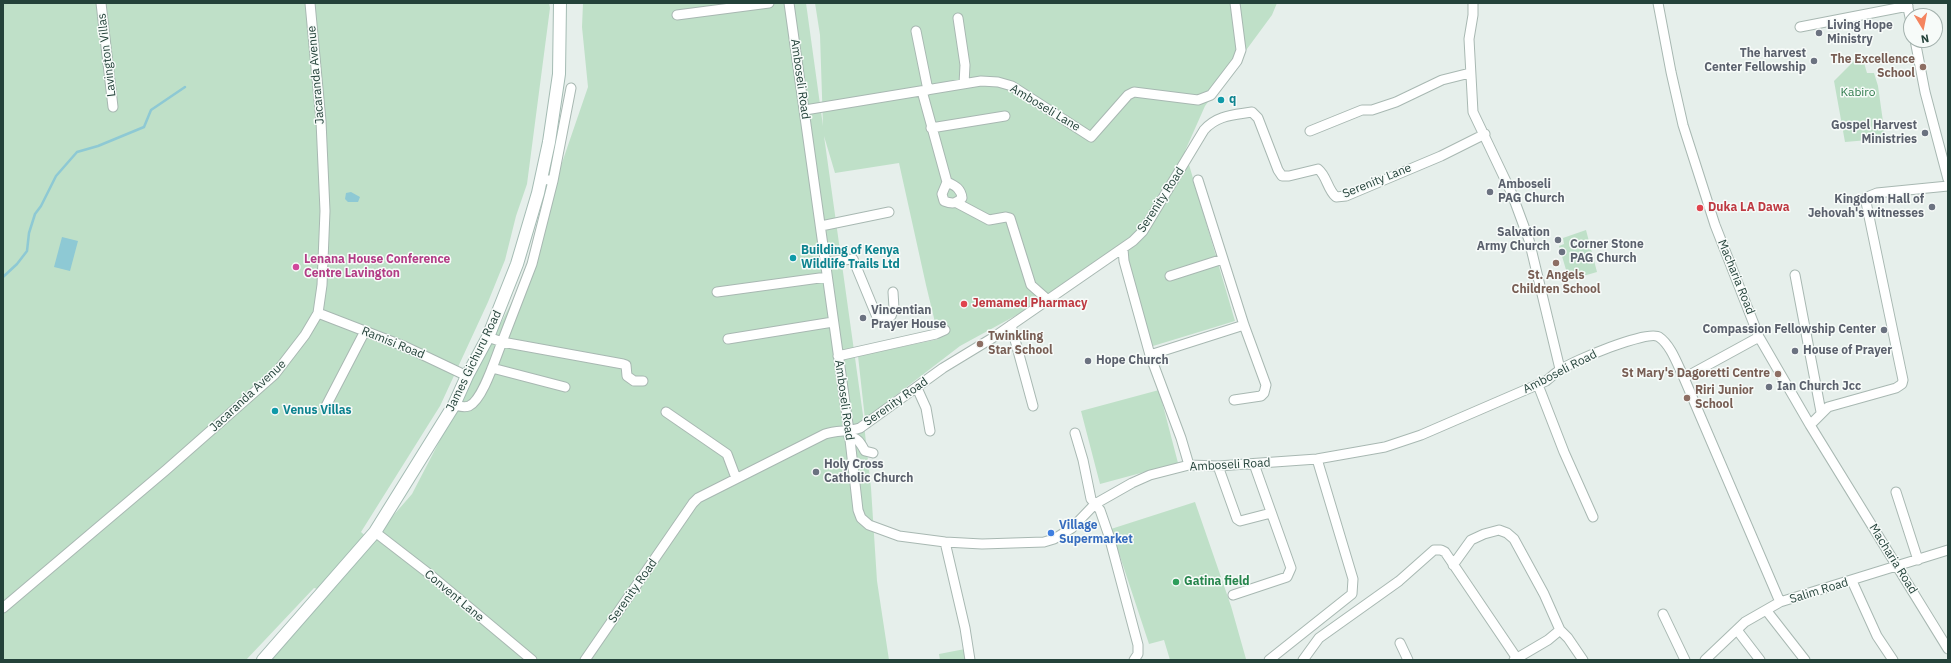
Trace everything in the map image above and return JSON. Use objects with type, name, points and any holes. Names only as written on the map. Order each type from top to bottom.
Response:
[{"type":"main road","name":"James Gichuru Road","points":[[263,660],[375,532],[454,405],[488,336],[515,271],[541,180],[559,74],[559,4]]},
{"type":"street","name":"Lavington Villas","points":[[101,3],[113,107]]},
{"type":"street","name":"Jacaranda Avenue","points":[[3,608],[166,470],[275,374],[305,335],[318,313],[322,285],[325,211],[321,121],[310,3]]},
{"type":"street","points":[[677,15],[769,3]]},
{"type":"street","name":"Amboseli Road","points":[[789,3],[849,434],[856,501],[861,518],[879,530],[899,536],[945,542],[982,544],[1044,542],[1054,539],[1072,528],[1095,504],[1132,483],[1150,475],[1189,466],[1218,466],[1317,459],[1385,447],[1421,435],[1546,382],[1560,369],[1624,341],[1651,334],[1659,336],[1667,345],[1684,378],[1780,602]]},
{"type":"street","name":"Amboseli Lane","points":[[805,110],[981,81],[998,82],[1012,86],[1091,136],[1128,95],[1134,92],[1198,100],[1211,95],[1237,61],[1241,50],[1235,3]]},
{"type":"street","points":[[1473,3],[1473,15],[1469,39],[1473,112],[1485,134],[1512,194],[1529,240],[1560,369]]},
{"type":"street","name":"Macharia Road","points":[[1658,3],[1671,72],[1684,125],[1715,225],[1759,337],[1810,425],[1948,649]]},
{"type":"street","points":[[1800,27],[1907,5]]},
{"type":"street","points":[[958,18],[965,65],[964,84]]},
{"type":"street","points":[[916,31],[931,128],[947,182],[942,194],[944,201],[951,204],[957,203],[962,198],[961,192],[955,185],[947,182]]},
{"type":"street","points":[[1917,48],[1925,92],[1948,179]]},
{"type":"street","points":[[1310,131],[1362,110],[1372,110],[1396,102],[1442,80],[1470,73]]},
{"type":"street","points":[[454,405],[462,407],[472,404],[492,368],[502,342],[537,246],[554,181],[571,88]]},
{"type":"street","name":"Serenity Lane","points":[[1193,149],[1209,124],[1221,117],[1252,112],[1258,118],[1278,170],[1282,176],[1289,176],[1318,169],[1323,173],[1331,192],[1336,197],[1346,196],[1441,156],[1485,134]]},
{"type":"street","points":[[931,128],[1005,116]]},
{"type":"street","name":"Serenity Road","points":[[585,660],[693,503],[702,495],[825,434],[835,431],[849,434],[860,428],[943,368],[1011,325],[1123,249],[1143,231],[1193,149]]},
{"type":"street","points":[[541,180],[554,181]]},
{"type":"street","points":[[1198,180],[1244,326],[1266,384],[1266,389],[1261,396],[1234,400]]},
{"type":"street","points":[[1810,425],[1828,407],[1896,388],[1902,384],[1903,380],[1866,202],[1868,197],[1876,193],[1948,186]]},
{"type":"street","points":[[957,203],[989,220],[1006,217],[1010,218],[1031,285],[1048,300]]},
{"type":"street","points":[[821,226],[889,212]]},
{"type":"street","points":[[524,241],[537,246]]},
{"type":"street","points":[[1123,249],[1124,262],[1150,355],[1181,438],[1189,466]]},
{"type":"street","points":[[825,262],[853,259],[877,317],[881,319],[891,316],[894,308],[893,292]]},
{"type":"street","points":[[1170,276],[1223,259]]},
{"type":"street","points":[[1795,275],[1822,412]]},
{"type":"street","points":[[717,292],[827,278]]},
{"type":"street","name":"Ramisi Road","points":[[318,313],[433,359],[467,376]]},
{"type":"street","points":[[728,339],[833,322]]},
{"type":"street","points":[[1011,325],[1033,406]]},
{"type":"street","points":[[1150,355],[1244,326]]},
{"type":"street","points":[[838,356],[936,334],[945,330]]},
{"type":"street","points":[[325,408],[365,331]]},
{"type":"street","points":[[488,336],[502,342],[623,364],[626,365],[627,376],[634,381],[643,380]]},
{"type":"street","points":[[1684,378],[1759,337]]},
{"type":"street","points":[[492,368],[565,387]]},
{"type":"street","points":[[1538,385],[1564,452],[1593,516]]},
{"type":"street","points":[[917,388],[926,408],[930,431]]},
{"type":"street","points":[[666,412],[727,454],[736,478]]},
{"type":"street","points":[[1075,433],[1091,499],[1100,510],[1109,536],[1138,645],[1138,654],[1135,660]]},
{"type":"street","points":[[849,434],[858,440],[865,451],[873,453]]},
{"type":"street","points":[[1269,660],[1352,594],[1353,580],[1317,459]]},
{"type":"street","points":[[1233,595],[1287,577],[1291,568],[1254,464]]},
{"type":"street","points":[[1218,466],[1237,520],[1240,521],[1271,513]]},
{"type":"street","points":[[1896,492],[1918,560]]},
{"type":"street","points":[[1453,565],[1471,540],[1499,530],[1507,533],[1514,540],[1544,594],[1560,630],[1568,638],[1583,660]]},
{"type":"street","name":"Convent Lane","points":[[375,532],[428,573],[532,660]]},
{"type":"street","points":[[945,542],[965,628],[970,660]]},
{"type":"street","points":[[1303,660],[1319,638],[1399,580],[1434,550],[1441,550],[1445,552],[1516,659],[1548,640],[1560,630]]},
{"type":"street","name":"Salim Road","points":[[1705,660],[1745,622],[1780,602],[1852,581],[1948,550]]},
{"type":"street","points":[[1852,581],[1877,636],[1892,660]]},
{"type":"street","points":[[1766,610],[1805,660]]},
{"type":"street","points":[[1663,614],[1685,660]]},
{"type":"street","points":[[1737,630],[1760,660]]},
{"type":"street","points":[[1400,643],[1408,660]]},
{"type":"green space","points":[[3,3],[549,3],[550,8],[527,184],[516,216],[505,260],[488,302],[440,406],[361,532],[371,541],[412,494],[516,294],[543,227],[553,189],[588,87],[582,27],[583,3],[806,3],[823,126],[820,35],[815,3],[1277,3],[1272,15],[1205,106],[1185,151],[1235,321],[1153,346],[1119,256],[1088,276],[960,346],[865,419],[858,356],[939,339],[899,163],[835,173],[824,136],[863,415],[871,488],[877,581],[889,660],[264,660],[326,591],[314,588],[246,660],[3,660]]},
{"type":"green space","name":"Kabiro","points":[[1862,56],[1867,73],[1874,73],[1878,86],[1885,136],[1880,139],[1845,142],[1834,81],[1857,58]]},
{"type":"green space","points":[[1586,230],[1597,272],[1569,280],[1559,246],[1564,244],[1563,238]]},
{"type":"green space","points":[[1159,390],[1178,463],[1100,484],[1081,411]]},
{"type":"green space","name":"Gatina field","points":[[1195,502],[1231,606],[1246,659],[1170,660],[1164,640],[1149,644],[1111,529]]},
{"type":"green space","points":[[965,649],[967,660],[940,660],[939,654]]},
{"type":"water","points":[[351,192],[360,197],[358,202],[348,202],[345,199],[346,193]]},
{"type":"water","points":[[62,237],[78,241],[70,271],[54,267]]},
{"type":"waterway","points":[[3,277],[17,264],[27,251],[29,233],[35,214],[41,206],[56,176],[77,152],[98,146],[144,127],[151,110],[185,87]]},
{"type":"place","name":"Living Hope Ministry","points":[[1819,33]]},
{"type":"place","name":"The harvest Center Fellowship","points":[[1814,61]]},
{"type":"place","name":"The Excellence School","points":[[1923,67]]},
{"type":"place","name":"q","points":[[1221,100]]},
{"type":"place","name":"Gospel Harvest Ministries","points":[[1925,133]]},
{"type":"place","name":"Amboseli PAG Church","points":[[1490,192]]},
{"type":"place","name":"Kingdom Hall of Jehovah's witnesses","points":[[1932,207]]},
{"type":"place","name":"Duka LA Dawa","points":[[1700,208]]},
{"type":"place","name":"Salvation Army Church","points":[[1558,240]]},
{"type":"place","name":"Corner Stone PAG Church","points":[[1562,252]]},
{"type":"place","name":"Building of Kenya Wildlife Trails Ltd","points":[[793,258]]},
{"type":"place","name":"St. Angels Children School","points":[[1556,263]]},
{"type":"place","name":"Lenana House Conference Centre Lavington","points":[[296,267]]},
{"type":"place","name":"Jemamed Pharmacy","points":[[964,304]]},
{"type":"place","name":"Vincentian Prayer House","points":[[863,318]]},
{"type":"place","name":"Compassion Fellowship Center","points":[[1884,330]]},
{"type":"place","name":"Twinkling Star School","points":[[980,344]]},
{"type":"place","name":"House of Prayer","points":[[1795,351]]},
{"type":"place","name":"Hope Church","points":[[1088,361]]},
{"type":"place","name":"St Mary's Dagoretti Centre","points":[[1778,374]]},
{"type":"place","name":"Ian Church Jcc","points":[[1769,387]]},
{"type":"place","name":"Riri Junior School","points":[[1687,398]]},
{"type":"place","name":"Venus Villas","points":[[275,411]]},
{"type":"place","name":"Holy Cross Catholic Church","points":[[816,472]]},
{"type":"place","name":"Village Supermarket","points":[[1051,533]]},
{"type":"place","name":"Gatina field","points":[[1176,582]]}]
